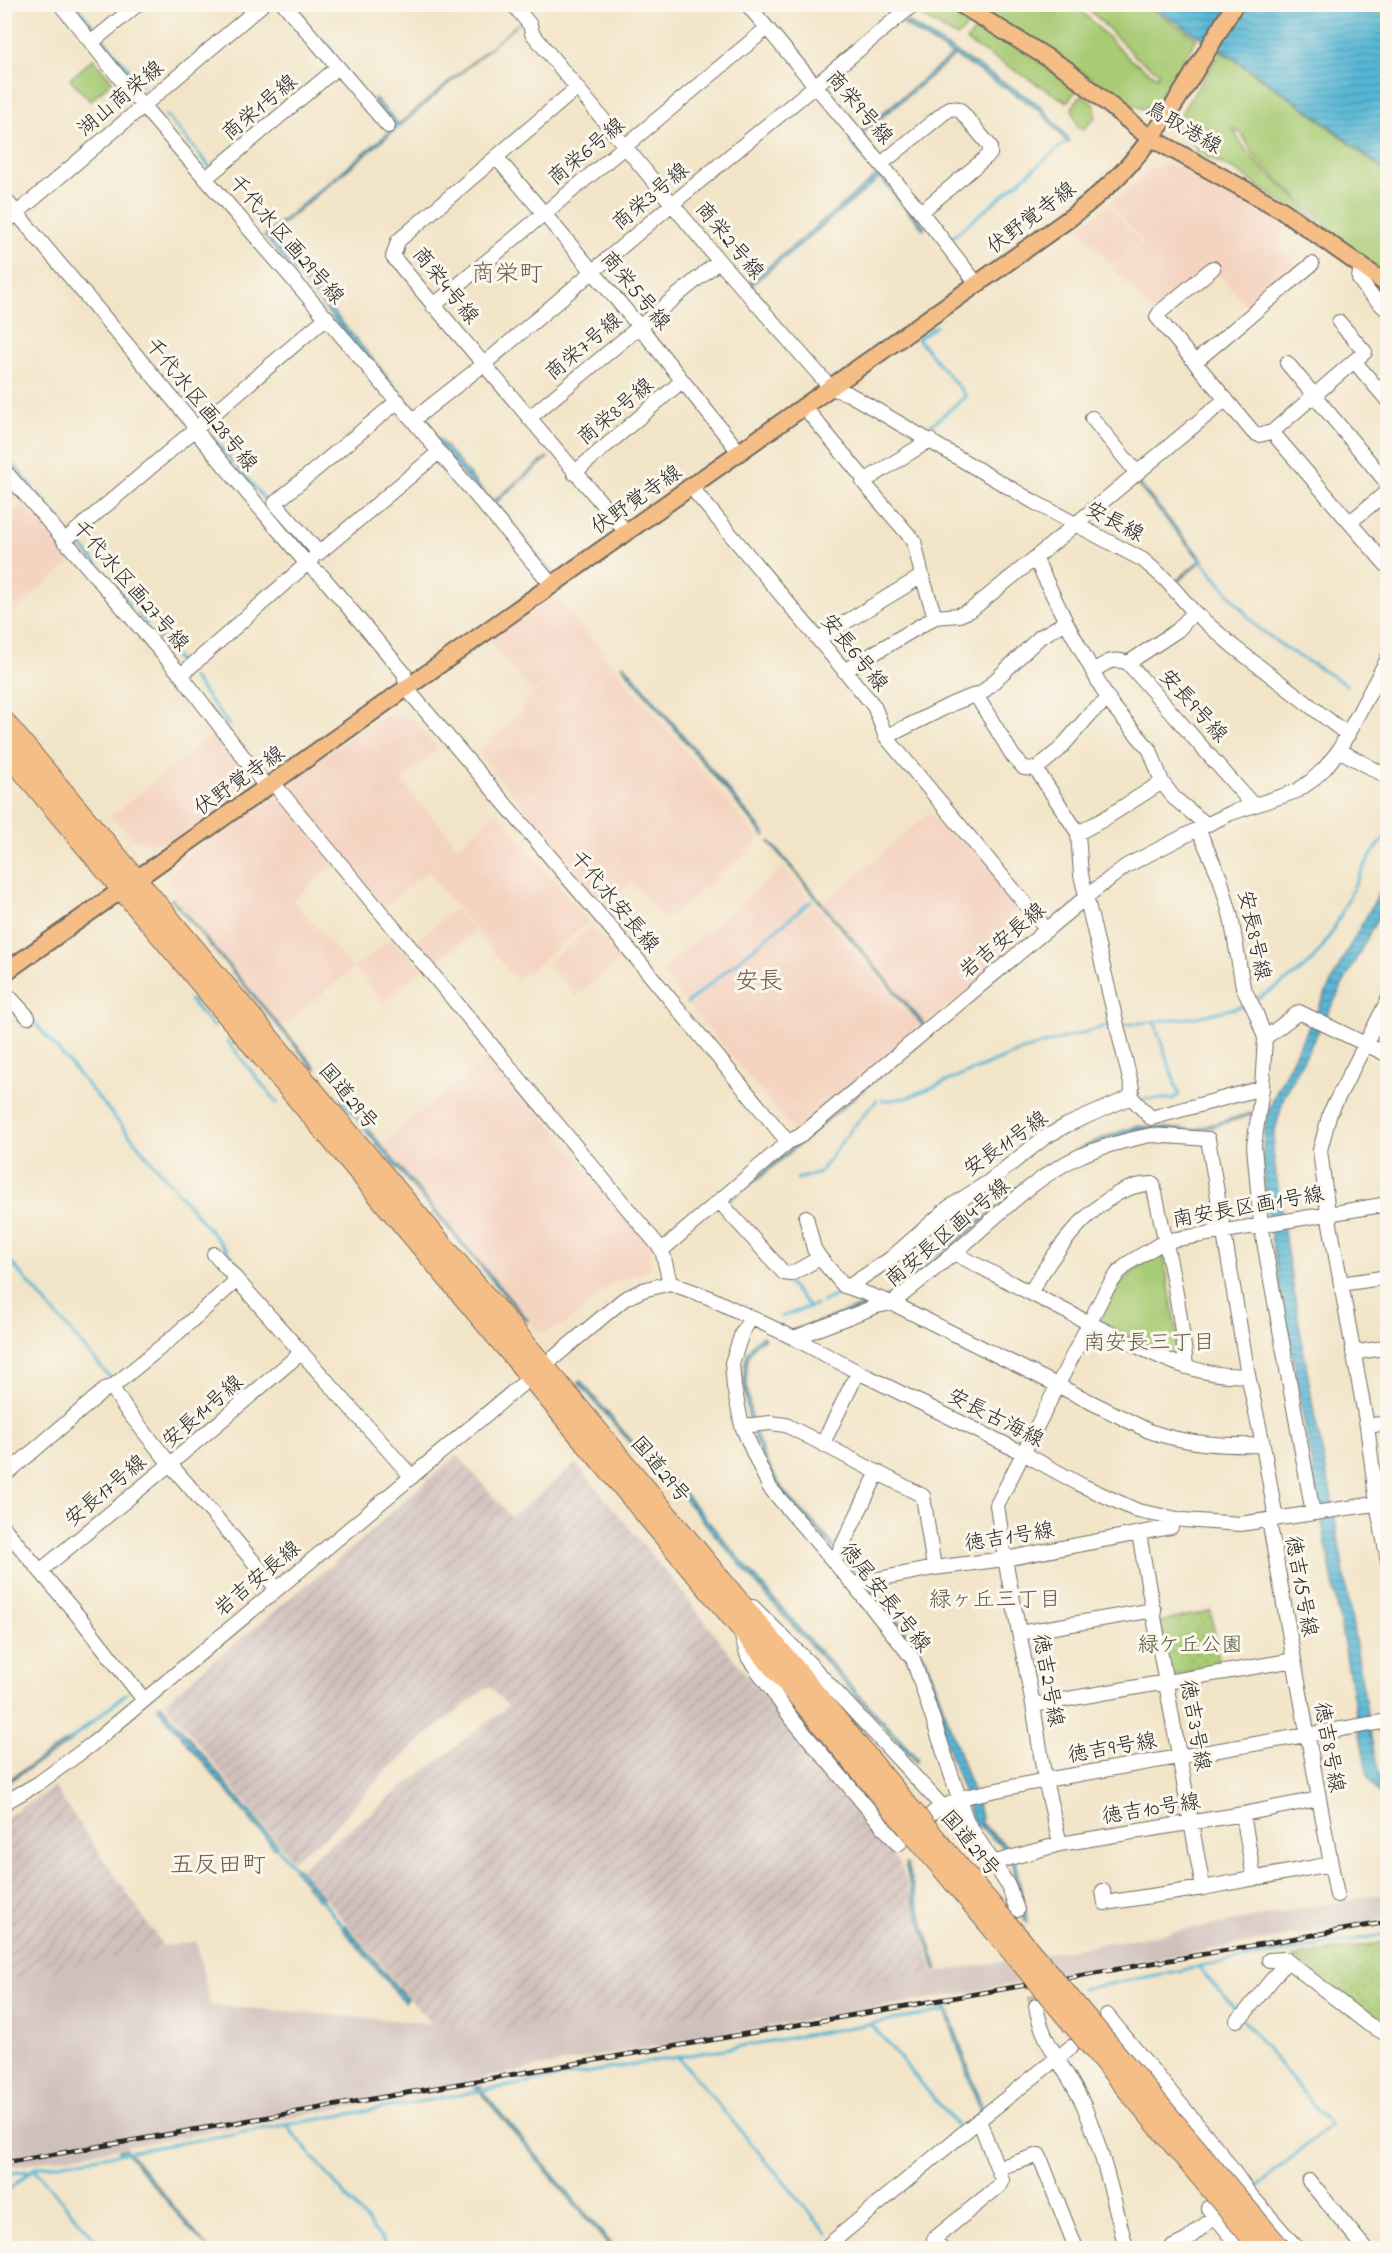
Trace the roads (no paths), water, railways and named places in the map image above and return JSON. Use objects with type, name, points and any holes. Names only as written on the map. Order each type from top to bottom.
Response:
[{"type":"highway","name":"国道29号","points":[[4,721],[129,885]]},
{"type":"highway","name":"国道29号","points":[[4,749],[129,885],[537,1372],[739,1627],[900,1807],[1280,2248]]},
{"type":"highway","name":"国道29号","points":[[537,1372],[726,1585],[900,1807],[1260,2248]]},
{"type":"main road","name":"鳥取港線","points":[[960,4],[1066,69],[1150,138],[1263,198],[1301,222],[1388,285]]},
{"type":"main road","name":"伏野覚寺線","points":[[4,973],[740,453],[1050,232],[1102,192],[1129,165],[1150,138],[1235,4]]},
{"type":"street","name":"千代水区画29号線","points":[[60,4],[142,105],[327,317],[553,586]]},
{"type":"street","points":[[92,42],[138,4]]},
{"type":"street","name":"湖山商栄線","points":[[4,224],[263,4]]},
{"type":"street","points":[[285,4],[388,126]]},
{"type":"street","name":"商栄2号線","points":[[513,4],[530,25],[532,33],[719,261],[831,388]]},
{"type":"street","name":"商栄9号線","points":[[747,4],[942,237],[977,284]]},
{"type":"street","name":"商栄3号線","points":[[413,420],[484,364],[672,204],[914,4]]},
{"type":"street","name":"商栄6号線","points":[[433,306],[766,28]]},
{"type":"street","name":"商栄1号線","points":[[206,178],[338,67]]},
{"type":"street","name":"商栄4号線","points":[[577,88],[398,241],[393,257],[627,533]]},
{"type":"street","points":[[881,164],[950,108],[959,109],[984,138],[990,146],[990,154],[921,212]]},
{"type":"street","name":"商栄5号線","points":[[496,157],[639,326],[740,453]]},
{"type":"street","name":"千代水区画28号線","points":[[4,198],[187,416],[307,564],[322,576],[356,618]]},
{"type":"street","name":"商栄7号線","points":[[529,418],[719,261]]},
{"type":"street","points":[[1195,362],[1312,264]]},
{"type":"street","points":[[1361,264],[1359,279],[1370,294],[1388,311]]},
{"type":"street","points":[[1214,267],[1157,314],[1256,435],[1272,432],[1365,352],[1339,322]]},
{"type":"street","points":[[64,541],[327,317]]},
{"type":"street","points":[[1354,361],[1388,401]]},
{"type":"street","points":[[1287,363],[1388,484]]},
{"type":"street","name":"商栄8号線","points":[[574,473],[682,381]]},
{"type":"street","name":"安長線","points":[[831,388],[849,394],[1034,502],[1143,560],[1165,579],[1194,612],[1257,666],[1348,735]]},
{"type":"street","points":[[844,671],[935,617],[959,615],[971,610],[1226,399]]},
{"type":"street","points":[[264,512],[398,401]]},
{"type":"street","points":[[804,407],[865,480],[863,482],[914,541],[935,617]]},
{"type":"street","points":[[1092,418],[1137,473]]},
{"type":"street","points":[[1272,432],[1388,567]]},
{"type":"street","points":[[865,480],[930,440]]},
{"type":"street","points":[[181,675],[319,553],[439,452]]},
{"type":"street","name":"千代水区画27号線","points":[[4,470],[181,675],[222,730],[662,1250]]},
{"type":"street","name":"安長6号線","points":[[691,487],[874,706],[886,737],[1047,930]]},
{"type":"street","points":[[1350,522],[1388,490]]},
{"type":"street","points":[[275,502],[319,553]]},
{"type":"street","name":"安長8号線","points":[[1035,558],[1066,622],[1108,699],[1150,750],[1162,782],[1174,798],[1203,827],[1232,917],[1243,987],[1265,1038],[1262,1088],[1254,1146],[1261,1225],[1316,1513]]},
{"type":"street","points":[[818,639],[922,576]]},
{"type":"street","points":[[1128,663],[1178,630],[1194,612]]},
{"type":"street","name":"千代水安長線","points":[[356,618],[404,673],[407,689],[632,953],[788,1142]]},
{"type":"street","points":[[886,737],[939,710],[983,692],[1040,637],[1066,622]]},
{"type":"street","name":"安長9号線","points":[[1093,671],[1111,660],[1128,663],[1253,805]]},
{"type":"street","name":"岩吉安長線","points":[[662,1250],[788,1142],[800,1136],[1126,866],[1231,813],[1304,787],[1325,768],[1339,750],[1386,667]]},
{"type":"street","points":[[976,695],[1013,756],[1024,768],[1036,769],[1059,750],[1092,712],[1108,699]]},
{"type":"street","points":[[1339,750],[1388,777]]},
{"type":"street","points":[[1036,769],[1078,833],[1081,875],[1132,1088],[1131,1097],[1151,1118],[1151,1135]]},
{"type":"street","points":[[1078,833],[1162,782]]},
{"type":"street","points":[[4,991],[27,1017]]},
{"type":"street","points":[[1388,1000],[1330,1113],[1320,1150],[1328,1213],[1382,1503],[1388,1561]]},
{"type":"street","points":[[1265,1038],[1299,1012],[1388,1055]]},
{"type":"street","points":[[1151,1118],[1262,1088]]},
{"type":"street","name":"安長11号線","points":[[848,1287],[890,1259],[948,1208],[987,1183],[1044,1138],[1067,1125],[1131,1097]]},
{"type":"street","name":"南安長区画4号線","points":[[1151,1135],[1208,1139],[1248,1376],[1263,1445],[1209,1445],[1164,1436],[1133,1424],[892,1303],[1016,1199],[1058,1168],[1081,1156],[1122,1141],[1151,1135]]},
{"type":"street","points":[[1030,1293],[1049,1260],[1074,1229],[1113,1197],[1139,1184],[1153,1184],[1184,1344],[1186,1367]]},
{"type":"street","points":[[719,1201],[784,1273],[791,1274],[820,1258]]},
{"type":"street","name":"南安長区画1号線","points":[[1005,1559],[997,1505],[1106,1292],[1119,1274],[1143,1253],[1165,1241],[1388,1204]]},
{"type":"street","points":[[806,1217],[814,1249],[844,1286],[892,1303]]},
{"type":"street","points":[[662,1250],[670,1283]]},
{"type":"street","points":[[954,1253],[1175,1364],[1210,1374],[1248,1376]]},
{"type":"street","points":[[214,1254],[412,1477]]},
{"type":"street","points":[[1341,1284],[1388,1276]]},
{"type":"street","points":[[4,1476],[107,1388],[112,1387],[172,1338],[237,1280]]},
{"type":"street","name":"岩吉安長線","points":[[4,1803],[39,1783],[92,1744],[624,1299],[643,1290],[670,1283]]},
{"type":"street","name":"安長古海線","points":[[670,1283],[708,1297],[794,1338],[1023,1453],[1081,1485],[1138,1510],[1183,1520],[1240,1524],[1382,1503]]},
{"type":"street","points":[[794,1338],[876,1306],[892,1303]]},
{"type":"street","name":"徳尾安長1号線","points":[[751,1318],[742,1333],[732,1363],[742,1426],[770,1488],[853,1584],[913,1659],[936,1732],[967,1796],[967,1822],[1009,1887],[1017,1910]]},
{"type":"street","points":[[1353,1353],[1388,1347]]},
{"type":"street","name":"安長14号線","points":[[277,1589],[170,1464],[302,1352]]},
{"type":"street","points":[[823,1443],[858,1372]]},
{"type":"street","name":"安長17号線","points":[[40,1571],[170,1464],[125,1408],[112,1387]]},
{"type":"street","points":[[742,1426],[771,1423],[786,1425],[923,1496],[934,1568]]},
{"type":"street","points":[[1367,1426],[1388,1423]]},
{"type":"street","name":"徳吉15号線","points":[[1263,1445],[1294,1660]]},
{"type":"street","points":[[834,1562],[878,1472]]},
{"type":"street","name":"徳吉1号線","points":[[853,1584],[934,1568],[1005,1559],[1142,1529],[1171,1527]]},
{"type":"street","points":[[4,1528],[84,1623],[144,1700]]},
{"type":"street","name":"徳吉3号線","points":[[1142,1529],[1203,1888]]},
{"type":"street","name":"徳吉2号線","points":[[1005,1559],[1045,1780],[1060,1844]]},
{"type":"street","points":[[726,1585],[754,1607],[778,1631],[943,1807]]},
{"type":"street","points":[[1019,1633],[1154,1610]]},
{"type":"street","name":"徳吉9号線","points":[[739,1627],[748,1657],[778,1699],[817,1750],[898,1844],[943,1807],[967,1796],[1306,1734]]},
{"type":"street","points":[[1033,1705],[1294,1660]]},
{"type":"street","name":"徳吉8号線","points":[[1294,1660],[1337,1895]]},
{"type":"street","points":[[1306,1734],[1388,1721]]},
{"type":"street","name":"徳吉10号線","points":[[992,1863],[1060,1844],[1243,1814],[1318,1799]]},
{"type":"street","points":[[1243,1814],[1254,1878]]},
{"type":"street","points":[[1103,1891],[1105,1903],[1203,1888],[1331,1864]]},
{"type":"street","points":[[1269,1960],[1285,1959],[1368,2024],[1388,2035]]},
{"type":"street","points":[[1237,2020],[1287,1961]]},
{"type":"street","points":[[1036,2006],[1038,2018],[1055,2057],[1083,2104],[1100,2149],[1126,2248]]},
{"type":"street","points":[[1107,2015],[1220,2152],[1248,2192],[1297,2248]]},
{"type":"street","points":[[829,2247],[1055,2057],[1071,2047]]},
{"type":"street","points":[[941,2248],[934,2239],[999,2186],[1002,2180],[979,2120]]},
{"type":"street","points":[[998,2169],[1039,2155],[1076,2248]]},
{"type":"street","points":[[1309,2181],[1365,2248]]},
{"type":"street","points":[[1171,2248],[1182,2244],[1211,2212],[1241,2248]]},
{"type":"water","points":[[1149,5],[1369,5],[1387,21],[1387,172],[1313,113],[1223,51]]},
{"type":"water","points":[[906,21],[1040,105],[1070,141],[1068,143],[1038,109],[955,56],[854,141],[925,227],[923,229],[880,178],[752,285],[750,282],[877,175],[849,141],[952,55],[903,24]]},
{"type":"water","points":[[520,22],[269,235],[492,502],[548,458],[495,503],[553,573],[548,577],[264,236],[395,127],[373,100],[375,98],[399,124]]},
{"type":"water","points":[[1137,481],[1203,560],[1176,583],[1200,560],[1135,482]]},
{"type":"water","points":[[624,664],[766,835],[764,836],[622,666]]},
{"type":"water","points":[[770,841],[926,1026],[924,1027]]},
{"type":"water","points":[[1387,879],[1387,900],[1284,1097],[1274,1134],[1273,1152],[1315,1418],[1330,1489],[1373,1748],[1387,1807],[1387,1830],[1382,1798],[1368,1777],[1364,1757],[1271,1236],[1263,1161],[1267,1115],[1263,1113],[1268,1112],[1346,953]]},
{"type":"water","points":[[171,899],[316,1068],[315,1070]]},
{"type":"water","points":[[936,1028],[762,1176],[726,1203]]},
{"type":"water","points":[[1258,1111],[1193,1133],[1137,1130],[1097,1144],[1002,1206],[889,1299],[801,1331],[798,1329],[887,1297],[1001,1204],[1039,1169],[1095,1141],[1136,1126],[1192,1130]]},
{"type":"water","points":[[366,1127],[528,1320],[527,1322],[363,1128]]},
{"type":"water","points":[[763,1336],[765,1339],[756,1344],[747,1363],[747,1387],[752,1420],[749,1420],[744,1387],[745,1362],[754,1342]]},
{"type":"water","points":[[580,1380],[629,1438],[680,1488],[804,1634],[918,1759],[916,1762],[782,1614],[676,1489],[638,1452],[578,1382]]},
{"type":"water","points":[[755,1430],[765,1459],[784,1491],[857,1573],[865,1575],[871,1587],[887,1604],[927,1661],[977,1803],[982,1819],[980,1822],[1013,1852],[1028,1923],[1024,1919],[1010,1854],[978,1825],[975,1826],[929,1693],[856,1575],[781,1492],[762,1459],[752,1431]]},
{"type":"water","points":[[161,1704],[277,1845],[274,1848],[157,1707]]},
{"type":"water","points":[[70,1739],[72,1741],[5,1784],[5,1782]]},
{"type":"water","points":[[905,1864],[907,1864],[938,1970],[936,1971],[913,1900]]},
{"type":"water","points":[[297,1867],[323,1898],[319,1901],[294,1870]]},
{"type":"water","points":[[345,1925],[407,1999],[404,2002],[342,1928]]},
{"type":"water","points":[[947,2006],[984,2112],[981,2113],[944,2007]]},
{"type":"water","points":[[481,2086],[483,2092],[615,2248],[611,2248],[474,2087]]},
{"type":"water","points":[[126,2148],[208,2248],[191,2231],[127,2153],[122,2154],[119,2150]]},
{"type":"waterway","points":[[75,4],[97,31]]},
{"type":"waterway","points":[[104,40],[142,85]]},
{"type":"waterway","points":[[324,40],[334,51]]},
{"type":"waterway","points":[[166,115],[210,167]]},
{"type":"waterway","points":[[949,240],[1066,142]]},
{"type":"waterway","points":[[4,186],[11,194]]},
{"type":"waterway","points":[[35,223],[49,242]]},
{"type":"waterway","points":[[923,432],[966,396],[918,339],[936,326]]},
{"type":"waterway","points":[[210,435],[268,503]]},
{"type":"waterway","points":[[4,454],[7,457]]},
{"type":"waterway","points":[[14,465],[31,486]]},
{"type":"waterway","points":[[38,494],[63,523]]},
{"type":"waterway","points":[[295,536],[309,553]]},
{"type":"waterway","points":[[81,545],[111,581]]},
{"type":"waterway","points":[[1200,559],[1257,627],[1287,649],[1347,685]]},
{"type":"waterway","points":[[118,590],[131,606]]},
{"type":"waterway","points":[[138,614],[147,624]]},
{"type":"waterway","points":[[154,632],[179,662]]},
{"type":"waterway","points":[[192,677],[229,725]]},
{"type":"waterway","points":[[1253,1001],[1304,968],[1322,948],[1365,865],[1388,834]]},
{"type":"waterway","points":[[687,1003],[811,901]]},
{"type":"waterway","points":[[190,1000],[214,1027]]},
{"type":"waterway","points":[[1122,1025],[1197,1017],[1248,1005]]},
{"type":"waterway","points":[[31,1018],[244,1271]]},
{"type":"waterway","points":[[1140,1099],[1173,1099],[1179,1095],[1154,1021]]},
{"type":"waterway","points":[[882,1101],[906,1098],[1026,1049],[1113,1024]]},
{"type":"waterway","points":[[227,1041],[277,1103]]},
{"type":"waterway","points":[[341,1099],[367,1130]]},
{"type":"waterway","points":[[797,1179],[819,1173],[853,1127],[877,1100]]},
{"type":"waterway","points":[[4,1254],[113,1381]]},
{"type":"waterway","points":[[785,1280],[810,1307]]},
{"type":"waterway","points":[[822,1302],[845,1291]]},
{"type":"waterway","points":[[781,1317],[817,1304]]},
{"type":"waterway","points":[[138,1681],[147,1692]]},
{"type":"waterway","points":[[68,1742],[127,1693]]},
{"type":"waterway","points":[[274,1844],[297,1871]]},
{"type":"waterway","points":[[319,1897],[345,1929]]},
{"type":"waterway","points":[[1082,1989],[1199,1966],[1388,1934]]},
{"type":"waterway","points":[[1199,1968],[1238,2012]]},
{"type":"waterway","points":[[4,2193],[35,2168],[945,2011]]},
{"type":"waterway","points":[[1243,2020],[1330,2125]]},
{"type":"waterway","points":[[871,2024],[960,2129]]},
{"type":"waterway","points":[[679,2058],[828,2234]]},
{"type":"waterway","points":[[287,2126],[389,2248]]},
{"type":"waterway","points":[[1257,2187],[1329,2126]]},
{"type":"waterway","points":[[35,2170],[103,2248]]},
{"type":"waterway","points":[[4,2174],[28,2171]]},
{"type":"tunnel","points":[[1029,1974],[1036,2006]]},
{"type":"railway","points":[[4,2163],[1388,1922]]},
{"type":"district","name":"商栄町","points":[[507,273]]},
{"type":"district","name":"安長","points":[[759,980]]},
{"type":"district","name":"南安長三丁目","points":[[1149,1341]]},
{"type":"district","name":"緑ヶ丘三丁目","points":[[995,1598]]},
{"type":"district","name":"五反田町","points":[[218,1864]]},
{"type":"park label","name":"緑ケ丘公園","points":[[1190,1644]]}]
